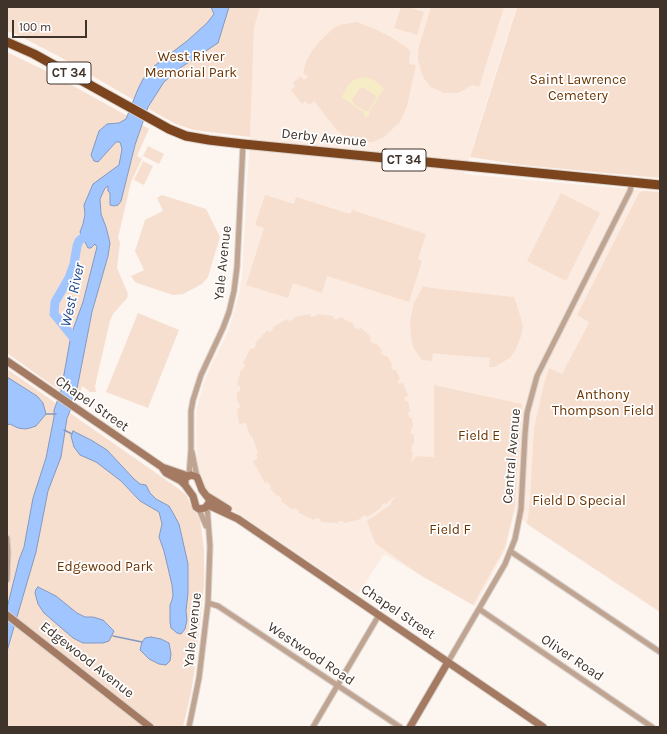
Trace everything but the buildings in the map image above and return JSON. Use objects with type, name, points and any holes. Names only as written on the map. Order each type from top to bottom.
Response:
[{"type":"highway","name":"Derby Avenue","points":[[7,42],[34,54],[152,120],[186,136],[243,144],[660,185]]},
{"type":"street","name":"Yale Avenue","points":[[188,476],[191,449],[191,411],[196,390],[206,364],[223,328],[234,291],[237,267],[243,144]]},
{"type":"street","name":"Central Avenue","points":[[410,727],[479,609],[504,564],[515,539],[520,515],[527,413],[537,376],[630,191],[632,182]]},
{"type":"street","name":"Chapel Street","points":[[7,361],[162,467],[188,476],[194,475],[197,477]]},
{"type":"street","name":"Yale Avenue","points":[[191,449],[197,477]]},
{"type":"street","name":"Chapel Street","points":[[162,467],[166,473],[181,481],[185,485]]},
{"type":"street","points":[[188,476],[185,480],[185,485],[193,496],[195,505],[199,509],[208,506],[209,502],[197,477]]},
{"type":"street","name":"Chapel Street","points":[[207,496],[227,509],[238,519],[543,727]]},
{"type":"street","name":"Yale Avenue","points":[[189,727],[200,672],[208,603],[210,560],[208,506]]},
{"type":"street","name":"Chapel Street","points":[[208,506],[238,519]]},
{"type":"street","name":"Yale Avenue","points":[[199,509],[209,534]]},
{"type":"street","points":[[7,538],[7,580]]},
{"type":"street","points":[[510,551],[660,652]]},
{"type":"street","name":"Westwood Road","points":[[208,603],[218,606],[400,727]]},
{"type":"street","name":"Oliver Road","points":[[479,609],[652,727]]},
{"type":"street","name":"Edgewood Avenue","points":[[7,614],[150,727]]},
{"type":"street","points":[[313,727],[379,615]]},
{"type":"shaded area","points":[[260,7],[516,7],[464,174],[660,192],[660,612],[527,524],[515,511],[505,551],[475,606],[384,554],[358,594],[205,491],[200,476],[197,456],[197,407],[208,372],[229,329],[239,295],[242,277],[254,28]]},
{"type":"green space","name":"West River Memorial Park","points":[[7,7],[260,7],[254,28],[250,137],[194,130],[176,124],[60,57],[20,36],[7,31]]},
{"type":"green space","points":[[401,7],[408,7],[424,12],[417,35],[394,28]]},
{"type":"green space","points":[[431,7],[504,7],[479,87],[472,85],[458,93],[444,93],[431,87],[423,77],[418,60],[418,50]]},
{"type":"green space","name":"Saint Lawrence Cemetery","points":[[517,7],[660,7],[660,178],[521,165],[470,157]]},
{"type":"green space","points":[[357,22],[391,37],[410,50],[409,64],[416,65],[407,106],[400,122],[384,137],[373,142],[362,142],[344,136],[337,130],[314,101],[309,105],[305,101],[302,104],[291,90],[295,87],[293,83],[301,76],[304,80],[308,77],[303,73],[306,62],[320,41],[334,28],[340,25]]},
{"type":"green space","points":[[7,52],[48,72],[133,119],[125,161],[100,186],[92,204],[101,245],[66,395],[7,353]]},
{"type":"green space","points":[[142,125],[149,129],[137,156],[142,159],[131,182],[118,238],[120,242],[117,268],[128,294],[127,298],[113,314],[110,321],[95,386],[96,392],[90,392],[82,386],[78,402],[75,399],[86,340],[108,256],[106,227],[101,214],[100,199],[105,188],[108,186],[110,193],[110,205],[125,184]]},
{"type":"green space","points":[[148,146],[164,154],[159,164],[143,156]]},
{"type":"green space","points":[[143,161],[153,166],[144,185],[134,180]]},
{"type":"green space","points":[[643,191],[660,192],[660,612],[527,524],[530,502],[534,428],[549,368],[562,374],[589,322],[577,315],[639,193]]},
{"type":"green space","points":[[561,193],[600,213],[566,281],[527,261]]},
{"type":"green space","points":[[162,195],[206,209],[220,237],[208,277],[202,284],[183,294],[173,295],[140,284],[135,282],[131,276],[144,270],[135,251],[145,220],[163,211],[157,198]]},
{"type":"green space","points":[[265,195],[294,204],[296,197],[350,214],[352,210],[426,234],[418,259],[422,261],[409,302],[327,276],[322,293],[293,283],[288,298],[246,285],[264,228],[255,225]]},
{"type":"green space","points":[[423,286],[514,297],[523,327],[516,349],[510,358],[494,367],[489,367],[490,358],[433,353],[432,361],[422,360],[414,349],[411,338],[410,322],[414,303]]},
{"type":"green space","points":[[138,313],[179,330],[148,408],[106,392]]},
{"type":"green space","points":[[310,314],[311,317],[316,316],[317,314],[333,316],[334,319],[338,319],[340,317],[354,324],[354,327],[358,329],[361,328],[371,337],[370,340],[374,344],[376,343],[382,350],[381,353],[384,356],[387,356],[392,364],[391,366],[393,370],[396,370],[400,379],[398,380],[399,384],[403,383],[408,396],[404,398],[408,401],[410,411],[408,412],[409,417],[412,418],[413,428],[411,429],[411,434],[414,434],[414,444],[412,445],[411,451],[413,452],[411,463],[416,456],[434,457],[434,385],[522,404],[515,505],[505,547],[473,605],[420,575],[375,543],[367,521],[390,505],[395,496],[367,517],[366,515],[361,517],[361,519],[344,523],[343,521],[338,521],[338,523],[321,522],[320,519],[315,518],[314,520],[299,513],[299,511],[294,508],[293,510],[281,501],[282,499],[278,495],[277,496],[267,482],[265,483],[253,461],[258,458],[256,454],[258,453],[252,436],[250,436],[246,423],[239,424],[237,409],[240,408],[239,403],[237,402],[237,392],[240,391],[240,386],[237,385],[241,370],[245,366],[243,363],[251,348],[254,349],[256,345],[255,343],[267,331],[270,332],[273,327],[287,319],[289,321],[294,319],[294,317]]},
{"type":"green space","name":"Edgewood Park","points":[[7,369],[179,489],[187,496],[200,520],[204,550],[204,586],[191,693],[183,727],[7,727]]},
{"type":"sand","points":[[363,77],[372,79],[384,89],[367,117],[365,117],[364,113],[342,97],[348,85],[354,80]],"holes":[[[360,88],[364,88],[375,95],[376,99],[368,111],[364,111],[353,103],[352,100]]]},
{"type":"water","points":[[211,7],[229,7],[218,43],[180,68],[164,82],[148,107],[135,145],[121,201],[118,205],[110,205],[110,193],[108,191],[108,186],[105,188],[100,199],[101,214],[110,243],[108,256],[92,312],[75,399],[67,418],[61,457],[48,491],[36,552],[7,651],[7,608],[19,560],[24,547],[33,498],[46,458],[54,410],[61,391],[71,335],[83,302],[97,247],[95,244],[91,248],[88,248],[80,232],[85,214],[84,205],[93,184],[119,165],[122,149],[120,142],[116,142],[98,162],[94,161],[91,155],[99,131],[107,124],[119,123],[126,119],[143,79],[153,67],[187,41],[207,23],[214,14]]},
{"type":"water","points":[[7,377],[37,396],[43,403],[46,414],[36,426],[25,429],[18,428],[10,424],[7,425]]},
{"type":"water","points":[[73,431],[107,450],[134,479],[140,484],[146,485],[150,493],[156,499],[169,506],[179,524],[188,564],[187,620],[185,629],[181,634],[177,633],[171,628],[170,605],[173,595],[172,585],[159,537],[162,524],[159,512],[140,501],[121,481],[96,462],[80,455],[74,447],[71,436]]},
{"type":"water","points":[[38,587],[56,596],[77,613],[85,617],[93,617],[103,620],[114,631],[109,641],[103,643],[83,643],[73,638],[44,613],[38,604],[35,593]]},
{"type":"water","points":[[151,637],[161,639],[169,643],[171,654],[170,661],[166,665],[159,664],[149,659],[140,650],[142,642],[145,638]]},
{"type":"waterway","name":"West River","points":[[77,342],[54,314],[55,302],[69,278],[79,241],[92,230]]},
{"type":"waterway","points":[[46,414],[56,414]]},
{"type":"waterway","points":[[64,430],[72,434]]},
{"type":"waterway","points":[[113,636],[142,642]]},
{"type":"park label","name":"Anthony Thompson Field","points":[[603,404]]},
{"type":"park label","name":"Field E","points":[[479,436]]},
{"type":"park label","name":"Field D Special","points":[[579,501]]},
{"type":"park label","name":"Field F","points":[[450,530]]}]
